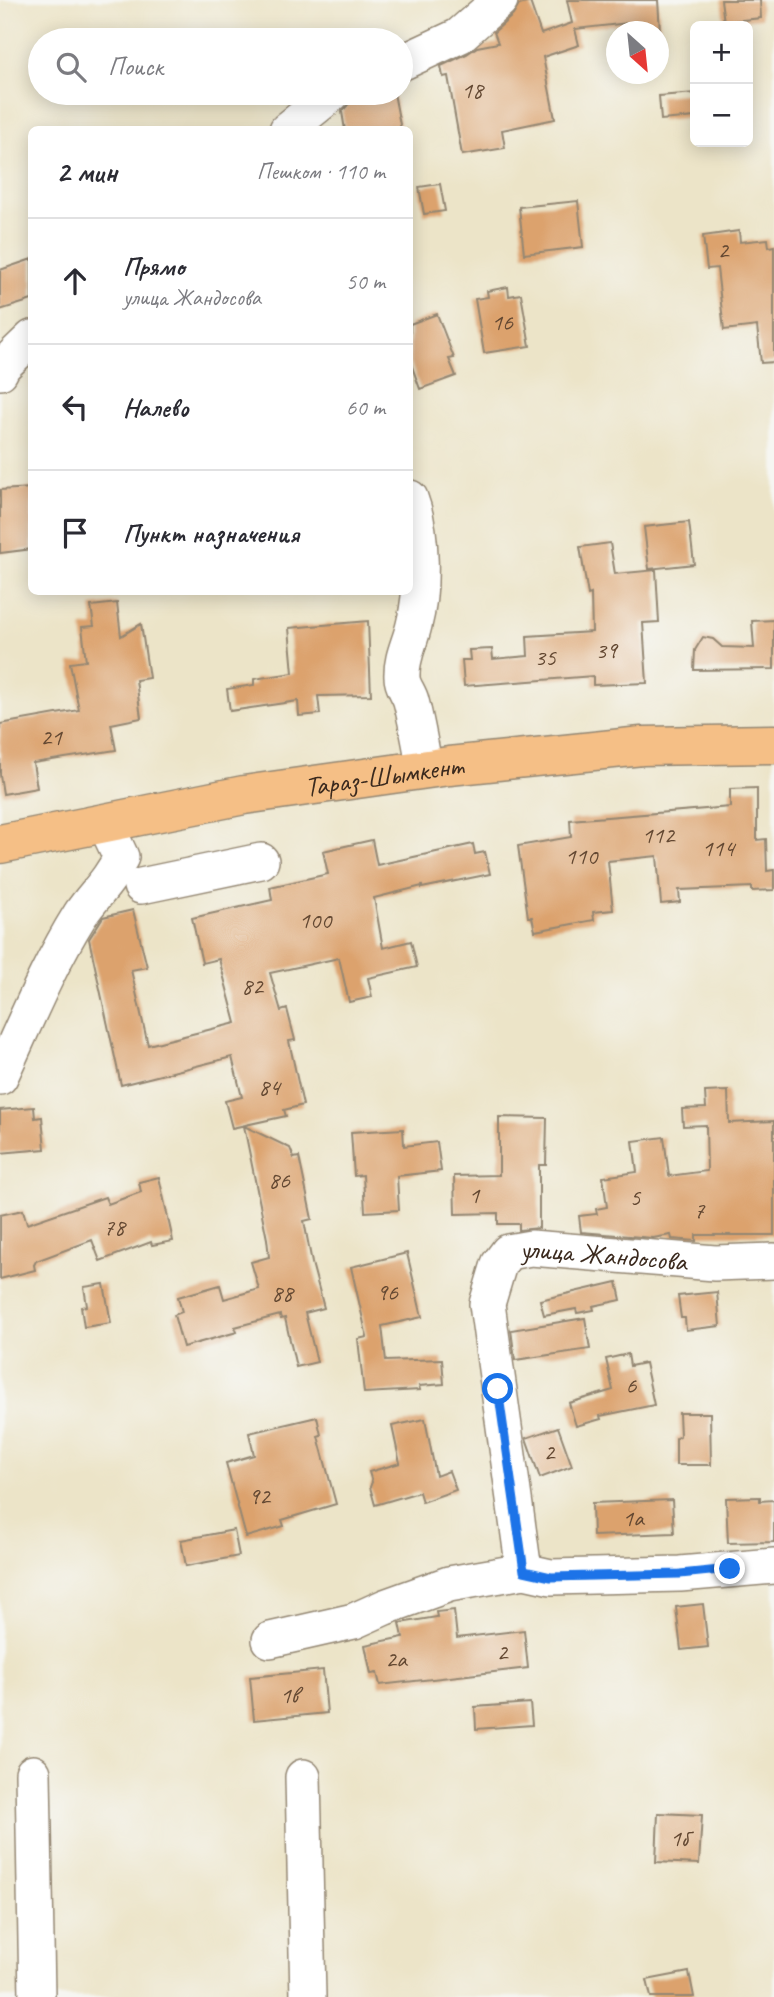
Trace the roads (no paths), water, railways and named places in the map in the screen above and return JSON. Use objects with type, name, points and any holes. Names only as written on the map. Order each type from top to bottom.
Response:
[{"type":"main road","name":"Тараз-Шымкент","points":[[1,837],[105,823],[244,795],[425,770],[642,746],[774,744]]},
{"type":"street","points":[[413,57],[459,36],[500,0]]},
{"type":"street","points":[[292,126],[318,105]]},
{"type":"street","points":[[0,372],[28,342]]},
{"type":"street","points":[[413,515],[420,556],[421,592],[414,627],[402,660],[402,681],[416,719],[425,770]]},
{"type":"street","points":[[0,1077],[51,967],[81,914],[112,876],[121,858],[105,823]]},
{"type":"street","points":[[141,887],[261,861]]},
{"type":"street","name":"улица Жандосова","points":[[524,1571],[487,1304],[499,1264],[508,1251],[531,1248],[715,1263],[774,1261]]},
{"type":"street","points":[[270,1640],[354,1621],[449,1584],[524,1571],[551,1577],[680,1574],[774,1566]]},
{"type":"street","points":[[33,1773],[37,1997]]},
{"type":"street","points":[[303,1777],[308,1997]]}]
